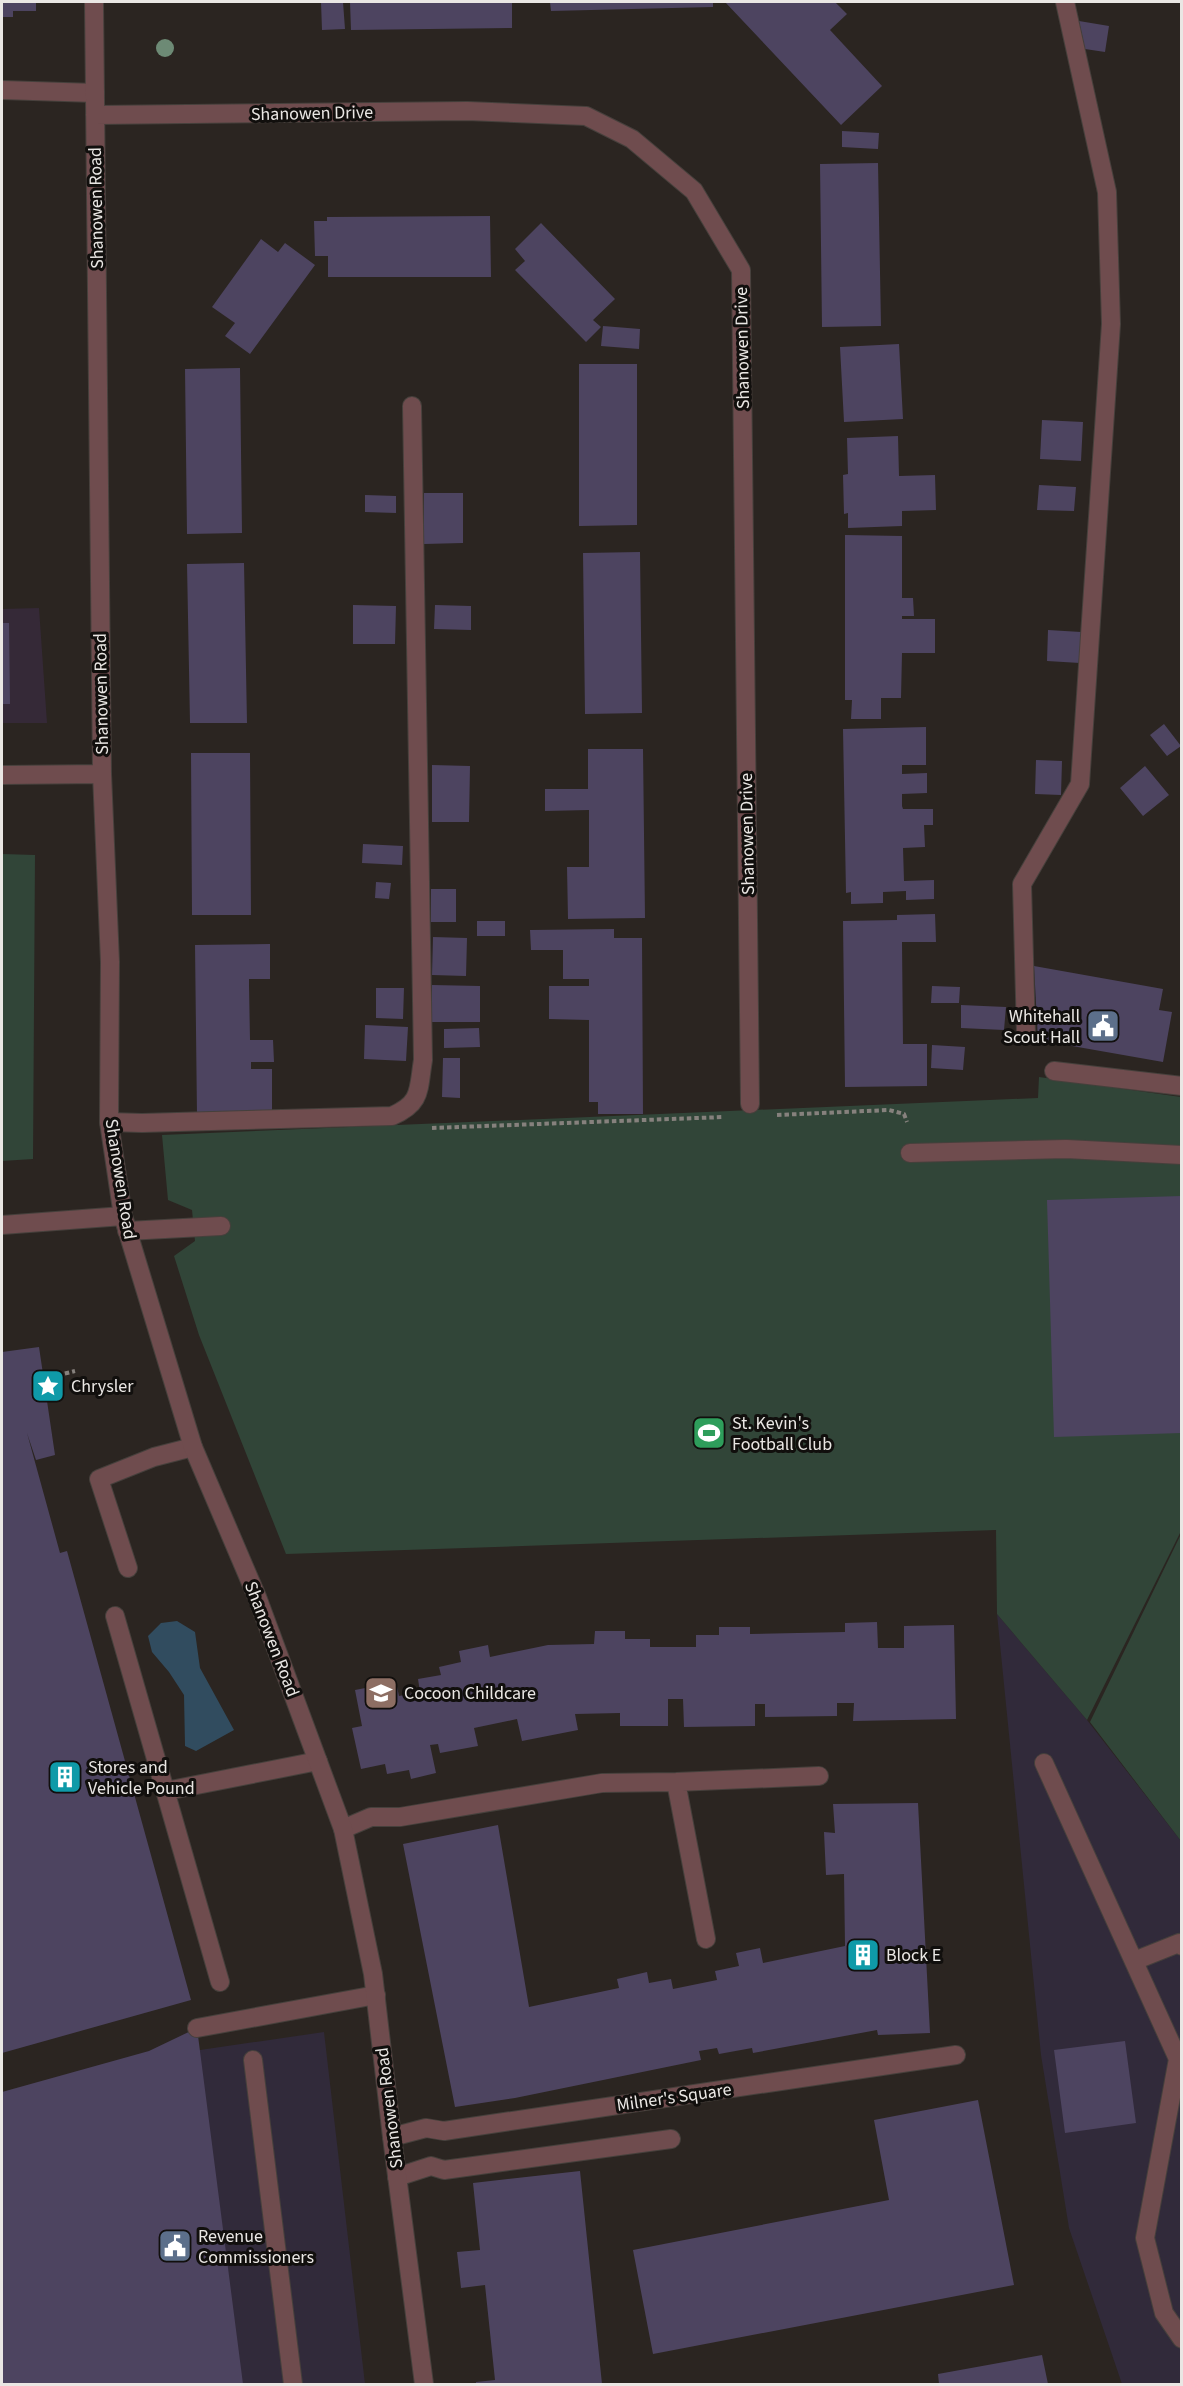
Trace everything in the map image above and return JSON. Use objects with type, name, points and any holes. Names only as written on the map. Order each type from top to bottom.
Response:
[{"type":"street","name":"Shanowen Road","points":[[94,2],[102,774],[110,962],[109,1122],[125,1224],[193,1447],[257,1597],[343,1828],[373,1974],[424,2385]]},
{"type":"street","points":[[1026,1035],[1022,884],[1080,784],[1111,324],[1107,192],[1065,2]]},
{"type":"street","points":[[2,90],[95,93]]},
{"type":"street","name":"Shanowen Drive","points":[[96,115],[467,111],[586,116],[632,139],[694,191],[741,270],[750,1104]]},
{"type":"street","points":[[109,1122],[392,1116],[409,1109],[417,1095],[423,1060],[412,406]]},
{"type":"street","points":[[2,775],[102,774]]},
{"type":"street","points":[[1054,1071],[1182,1086]]},
{"type":"street","points":[[910,1153],[1066,1149],[1182,1155]]},
{"type":"street","points":[[2,1225],[221,1226]]},
{"type":"street","points":[[128,1568],[99,1479],[154,1457],[193,1447]]},
{"type":"street","points":[[115,1616],[220,1982]]},
{"type":"street","points":[[166,1791],[318,1761]]},
{"type":"street","points":[[1044,1762],[1178,2059],[1145,2238],[1164,2313],[1182,2339]]},
{"type":"street","points":[[343,1828],[371,1817],[400,1817],[602,1783],[819,1776]]},
{"type":"street","points":[[676,1782],[706,1939]]},
{"type":"street","points":[[1134,1961],[1179,1943],[1182,1946]]},
{"type":"street","points":[[197,2028],[376,1995]]},
{"type":"street","name":"Milner's Square","points":[[392,2137],[426,2128],[444,2131],[957,2055]]},
{"type":"street","points":[[253,2060],[293,2385]]},
{"type":"street","points":[[397,2176],[431,2166],[444,2170],[671,2139]]},
{"type":"path","points":[[771,1115],[895,1111]]},
{"type":"path","points":[[429,1128],[736,1116]]},
{"type":"path","points":[[43,1379],[75,1371]]},
{"type":"shaded area","points":[[39,608],[47,723],[2,723],[2,609]]},
{"type":"shaded area","points":[[997,1614],[1087,1720],[1181,1841],[1181,2384],[1122,2384],[1069,2228],[1041,2055]]},
{"type":"shaded area","name":"Revenue Commissioners","points":[[324,2032],[365,2384],[2,2384],[2,2107],[200,2050]]},
{"type":"green space","points":[[2,854],[35,855],[33,1159],[2,1161]]},
{"type":"green space","name":"St. Kevin's Football Club","points":[[1039,1077],[1181,1097],[1181,1531],[1087,1720],[997,1614],[996,1530],[286,1554],[199,1335],[174,1256],[195,1241],[192,1210],[168,1200],[162,1135],[1038,1098]]},
{"type":"green space","points":[[1181,1534],[1182,1841],[1090,1722]]},
{"type":"water","points":[[177,1621],[195,1632],[200,1668],[234,1730],[196,1751],[185,1746],[184,1695],[152,1652],[148,1636],[161,1623]]},
{"type":"building","points":[[2,2],[36,2],[36,11],[13,11],[13,17],[2,17]]},
{"type":"building","points":[[321,2],[343,2],[345,29],[322,30]]},
{"type":"building","points":[[350,2],[512,2],[512,28],[351,30]]},
{"type":"building","points":[[550,2],[713,2],[713,7],[551,11]]},
{"type":"building","points":[[725,2],[835,2],[847,14],[830,30],[882,86],[841,125]]},
{"type":"building","points":[[1079,21],[1109,26],[1105,52],[1085,49]]},
{"type":"building","points":[[842,131],[879,133],[878,149],[842,147]]},
{"type":"building","points":[[878,163],[881,326],[822,327],[820,164]]},
{"type":"building","points":[[490,216],[491,277],[328,277],[328,256],[315,256],[314,221],[327,221],[327,217]]},
{"type":"building","points":[[541,223],[615,299],[593,320],[601,327],[586,342],[515,270],[525,261],[515,249]]},
{"type":"building","points":[[261,239],[278,252],[285,243],[315,265],[250,354],[225,336],[235,323],[212,307]]},
{"type":"building","points":[[603,326],[640,329],[639,349],[601,346]]},
{"type":"building","points":[[899,344],[903,419],[844,422],[840,347]]},
{"type":"building","points":[[579,364],[637,364],[637,525],[579,526]]},
{"type":"building","points":[[240,368],[242,533],[187,534],[185,369]]},
{"type":"building","points":[[1042,420],[1083,422],[1081,461],[1040,459]]},
{"type":"building","points":[[898,436],[899,476],[935,475],[936,510],[902,511],[902,526],[848,528],[848,513],[844,514],[843,475],[848,474],[847,438]]},
{"type":"building","points":[[1039,485],[1076,487],[1074,511],[1037,510]]},
{"type":"building","points":[[424,493],[463,493],[463,543],[424,544]]},
{"type":"building","points":[[365,495],[396,496],[396,513],[365,512]]},
{"type":"building","points":[[845,535],[902,536],[902,598],[913,598],[914,616],[902,616],[902,619],[935,619],[935,653],[902,653],[901,698],[881,698],[881,719],[851,719],[852,700],[845,700]]},
{"type":"building","points":[[640,552],[642,713],[585,714],[583,553]]},
{"type":"building","points":[[244,563],[247,723],[190,723],[187,564]]},
{"type":"building","points":[[353,605],[396,606],[395,644],[353,644]]},
{"type":"building","points":[[435,605],[471,606],[471,630],[434,629]]},
{"type":"building","points":[[2,623],[9,623],[10,704],[2,704]]},
{"type":"building","points":[[1048,630],[1081,632],[1080,663],[1047,661]]},
{"type":"building","points":[[1164,724],[1181,746],[1167,756],[1150,735]]},
{"type":"building","points":[[926,727],[926,765],[902,765],[902,774],[927,773],[927,793],[902,794],[902,806],[903,809],[933,809],[933,825],[924,825],[925,847],[903,848],[904,881],[934,880],[934,899],[906,900],[906,891],[883,892],[883,903],[851,904],[851,892],[846,893],[843,729]]},
{"type":"building","points":[[588,749],[643,749],[645,918],[568,919],[567,867],[589,867],[589,810],[545,811],[545,789],[588,789]]},
{"type":"building","points":[[191,753],[250,753],[251,915],[192,915]]},
{"type":"building","points":[[1036,760],[1062,761],[1061,795],[1035,794]]},
{"type":"building","points":[[432,765],[470,766],[469,822],[432,822]]},
{"type":"building","points":[[1145,766],[1169,795],[1143,816],[1120,788]]},
{"type":"building","points":[[363,844],[403,846],[402,865],[362,863]]},
{"type":"building","points":[[376,882],[391,883],[389,899],[375,898]]},
{"type":"building","points":[[431,889],[456,889],[456,922],[431,922]]},
{"type":"building","points":[[935,914],[936,942],[902,942],[903,1044],[927,1044],[927,1086],[845,1087],[843,921],[897,920],[897,915]]},
{"type":"building","points":[[477,921],[505,921],[505,936],[477,936]]},
{"type":"building","points":[[614,929],[614,938],[642,938],[643,1114],[598,1114],[598,1102],[589,1102],[589,1020],[549,1019],[549,986],[589,986],[589,979],[563,979],[563,950],[531,950],[530,930]]},
{"type":"building","points":[[433,937],[467,938],[466,976],[432,975]]},
{"type":"building","points":[[270,944],[270,979],[249,979],[249,985],[250,1040],[273,1040],[274,1062],[251,1062],[251,1069],[272,1069],[272,1115],[197,1116],[195,945]]},
{"type":"building","name":"Whitehall Scout Hall","points":[[1034,966],[1163,989],[1159,1010],[1172,1012],[1163,1062],[1038,1040]]},
{"type":"building","points":[[432,985],[480,986],[480,1022],[432,1022]]},
{"type":"building","points":[[932,986],[960,987],[959,1003],[931,1003]]},
{"type":"building","points":[[376,988],[404,988],[403,1019],[376,1018]]},
{"type":"building","points":[[961,1005],[1006,1007],[1004,1030],[961,1028]]},
{"type":"building","points":[[365,1025],[408,1027],[406,1061],[364,1059]]},
{"type":"building","points":[[479,1028],[480,1047],[444,1048],[444,1029]]},
{"type":"building","points":[[932,1045],[965,1047],[963,1070],[931,1068]]},
{"type":"building","points":[[443,1058],[460,1058],[460,1098],[442,1097]]},
{"type":"building","points":[[1182,1196],[1182,1433],[1054,1437],[1047,1200]]},
{"type":"building","name":"Stores and Vehicle Pound","points":[[39,1347],[55,1455],[36,1460],[27,1433],[60,1553],[67,1551],[191,2000],[2,2053],[2,1352]]},
{"type":"building","points":[[877,1622],[878,1648],[904,1648],[904,1626],[954,1625],[956,1719],[853,1721],[854,1703],[837,1703],[837,1716],[765,1717],[765,1704],[755,1704],[755,1726],[684,1727],[683,1699],[668,1699],[668,1726],[620,1726],[620,1713],[575,1714],[578,1730],[522,1741],[517,1719],[474,1728],[478,1746],[440,1753],[438,1744],[430,1745],[436,1773],[411,1779],[409,1770],[387,1774],[385,1764],[361,1769],[352,1728],[362,1726],[355,1690],[396,1682],[399,1696],[420,1692],[418,1679],[441,1675],[439,1667],[461,1662],[459,1651],[488,1645],[490,1657],[548,1645],[594,1644],[595,1631],[625,1631],[625,1639],[650,1639],[650,1647],[696,1647],[696,1635],[719,1635],[719,1627],[750,1627],[750,1634],[845,1632],[845,1623]]},
{"type":"building","name":"Block E","points":[[918,1803],[930,2033],[878,2035],[877,2030],[753,2053],[752,2048],[719,2054],[717,2048],[699,2051],[701,2060],[515,2098],[455,2107],[403,1844],[498,1825],[529,2007],[619,1988],[617,1979],[647,1972],[649,1983],[671,1979],[673,1989],[717,1980],[715,1971],[739,1966],[736,1953],[760,1948],[763,1963],[845,1946],[844,1874],[826,1875],[824,1832],[835,1833],[833,1804]]},
{"type":"building","name":"Revenue Commissioners","points":[[197,2028],[243,2384],[2,2384],[2,2092],[149,2051]]},
{"type":"building","points":[[1125,2041],[1136,2123],[1065,2133],[1054,2050]]},
{"type":"building","points":[[978,2100],[1014,2285],[653,2354],[633,2250],[889,2200],[874,2120]]},
{"type":"building","points":[[580,2171],[602,2384],[476,2384],[476,2382],[495,2380],[485,2285],[461,2288],[457,2252],[480,2250],[473,2183]]},
{"type":"building","points":[[1042,2355],[1048,2384],[939,2384],[938,2374]]},
{"type":"place","name":"Whitehall Scout Hall","points":[[1103,1026]]},
{"type":"place","name":"Chrysler","points":[[48,1386]]},
{"type":"place","name":"St. Kevin's Football Club","points":[[709,1433]]},
{"type":"place","name":"Cocoon Childcare","points":[[381,1693]]},
{"type":"place","name":"Stores and Vehicle Pound","points":[[65,1777]]},
{"type":"place","name":"Block E","points":[[863,1955]]},
{"type":"place","name":"Revenue Commissioners","points":[[175,2246]]}]
